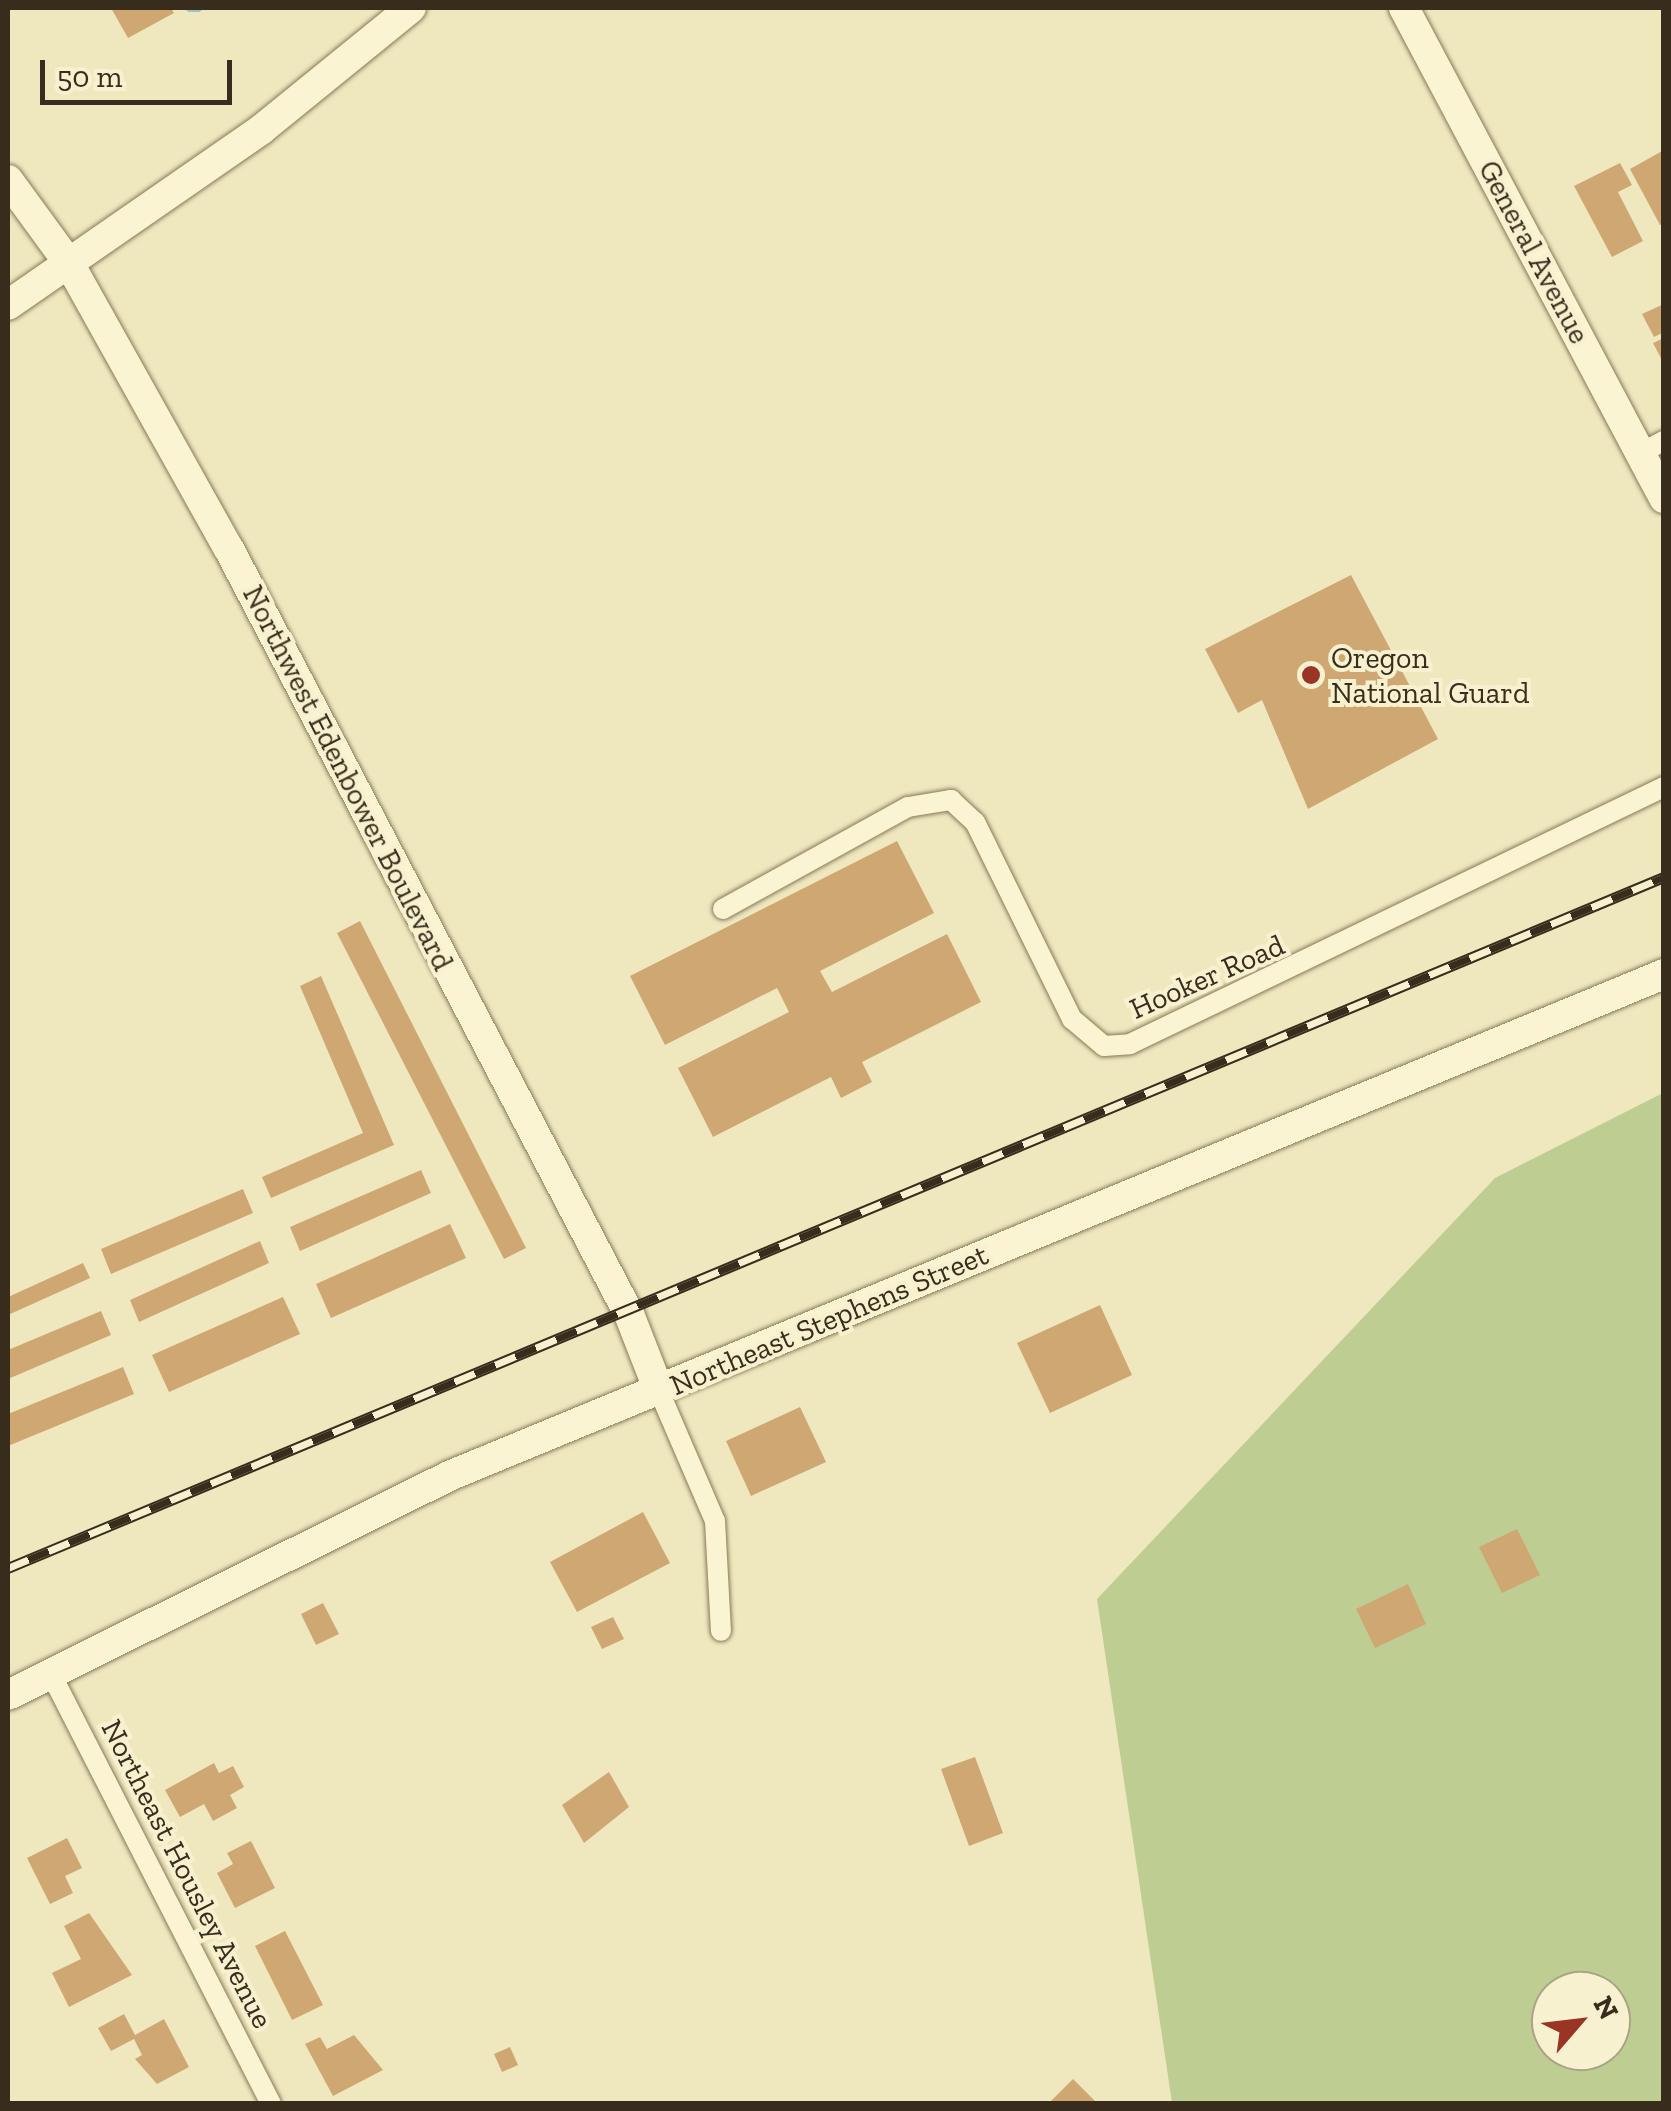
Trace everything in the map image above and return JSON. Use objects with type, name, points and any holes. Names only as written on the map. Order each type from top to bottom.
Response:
[{"type":"main road","points":[[8,305],[70,266],[411,8]]},
{"type":"main road","name":"General Avenue","points":[[1404,8],[1652,447],[1664,498]]},
{"type":"main road","name":"Northwest Edenbower Boulevard","points":[[8,180],[70,266],[290,666],[628,1314],[659,1391]]},
{"type":"main road","name":"Northeast Stephens Street","points":[[8,1694],[448,1476],[1664,974]]},
{"type":"street","name":"Hooker Road","points":[[723,909],[908,808],[951,800],[975,822],[1072,1019],[1104,1046],[1130,1044],[1664,787]]},
{"type":"street","points":[[659,1391],[715,1521],[721,1631]]},
{"type":"street","name":"Northeast Housley Avenue","points":[[50,1672],[271,2104]]},
{"type":"green space","points":[[1663,1093],[1663,2103],[1172,2103],[1097,1599],[1495,1178]]},
{"type":"building","points":[[111,8],[171,8],[174,13],[128,38]]},
{"type":"building","points":[[1664,150],[1664,224],[1660,225],[1630,169]]},
{"type":"building","points":[[1620,163],[1632,185],[1618,192],[1643,241],[1612,257],[1574,186]]},
{"type":"building","points":[[1664,304],[1664,332],[1654,337],[1642,314]]},
{"type":"building","points":[[1664,338],[1664,364],[1653,343]]},
{"type":"building","name":"Oregon National Guard","points":[[1351,575],[1438,739],[1308,809],[1262,700],[1238,713],[1205,649]]},
{"type":"building","points":[[897,841],[934,913],[820,971],[832,992],[947,934],[981,1002],[862,1062],[872,1082],[841,1098],[831,1077],[713,1137],[678,1068],[789,1012],[777,988],[665,1045],[630,976]]},
{"type":"building","points":[[360,921],[526,1248],[504,1259],[337,933]]},
{"type":"building","points":[[321,976],[394,1145],[271,1198],[262,1177],[363,1133],[300,986]]},
{"type":"building","points":[[421,1170],[431,1193],[300,1251],[290,1227]]},
{"type":"building","points":[[243,1189],[253,1213],[111,1274],[101,1249]]},
{"type":"building","points":[[450,1224],[466,1258],[331,1318],[316,1284]]},
{"type":"building","points":[[260,1241],[269,1263],[139,1322],[130,1300]]},
{"type":"building","points":[[83,1263],[90,1278],[8,1315],[8,1297]]},
{"type":"building","points":[[283,1297],[300,1334],[169,1392],[152,1355]]},
{"type":"building","points":[[1100,1305],[1132,1375],[1050,1413],[1017,1343]]},
{"type":"building","points":[[101,1311],[111,1335],[8,1379],[8,1350]]},
{"type":"building","points":[[123,1367],[134,1394],[8,1446],[8,1414]]},
{"type":"building","points":[[800,1407],[826,1462],[751,1496],[726,1441]]},
{"type":"building","points":[[643,1512],[670,1563],[577,1612],[550,1562]]},
{"type":"building","points":[[1517,1529],[1540,1575],[1502,1593],[1479,1547]]},
{"type":"building","points":[[1408,1584],[1426,1624],[1375,1648],[1356,1609]]},
{"type":"building","points":[[323,1603],[339,1634],[316,1645],[301,1614]]},
{"type":"building","points":[[613,1617],[624,1639],[602,1649],[591,1627]]},
{"type":"building","points":[[975,1757],[1003,1833],[969,1846],[941,1769]]},
{"type":"building","points":[[214,1763],[219,1773],[233,1766],[244,1787],[230,1795],[237,1808],[213,1821],[204,1804],[180,1817],[165,1790]]},
{"type":"building","points":[[609,1772],[629,1807],[584,1843],[562,1805]]},
{"type":"building","points":[[67,1838],[82,1868],[65,1876],[73,1893],[50,1904],[27,1858]]},
{"type":"building","points":[[251,1841],[275,1888],[235,1908],[217,1873],[233,1864],[227,1853]]},
{"type":"building","points":[[89,1913],[132,1975],[69,2007],[52,1973],[81,1959],[64,1926]]},
{"type":"building","points":[[285,1931],[323,2005],[292,2020],[255,1946]]},
{"type":"building","points":[[124,2014],[135,2035],[164,2019],[189,2067],[157,2084],[135,2059],[142,2055],[134,2039],[111,2051],[98,2028]]},
{"type":"building","points":[[354,2035],[383,2070],[333,2096],[305,2044],[320,2037],[327,2049]]},
{"type":"building","points":[[510,2047],[518,2065],[502,2072],[494,2054]]},
{"type":"building","points":[[1073,2079],[1098,2104],[1048,2104]]},
{"type":"waterway","points":[[190,8],[198,8]]},
{"type":"railway","points":[[8,1568],[1664,877]]},
{"type":"place","name":"Oregon National Guard","points":[[1311,675]]}]
